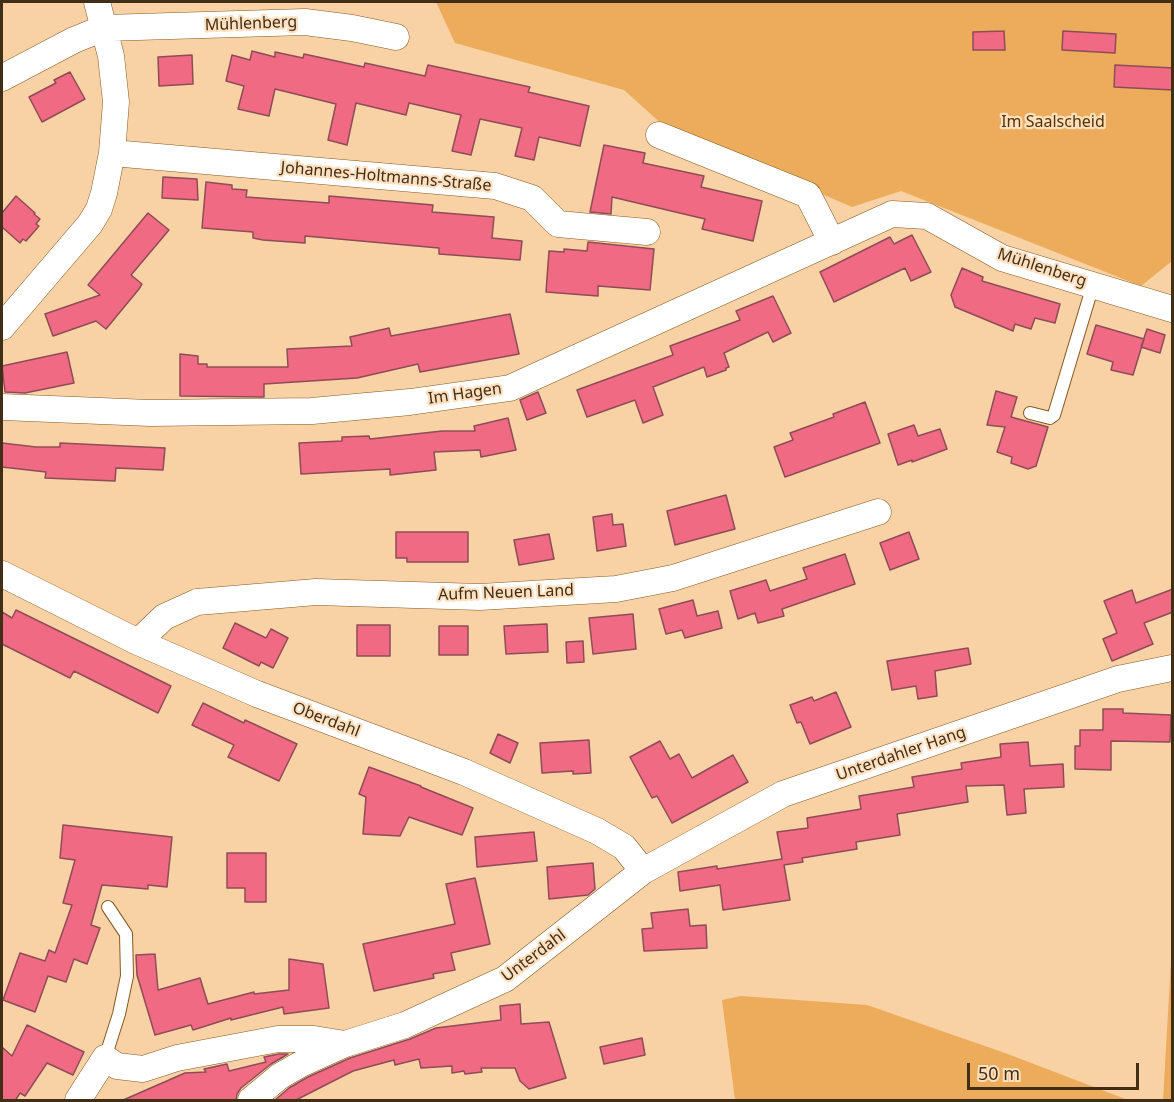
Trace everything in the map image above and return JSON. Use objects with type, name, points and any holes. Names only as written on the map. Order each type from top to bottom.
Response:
[{"type":"street","points":[[2,327],[94,216],[104,193],[112,153],[116,102],[111,56],[97,2]]},
{"type":"street","name":"Mühlenberg","points":[[104,28],[305,22],[396,37]]},
{"type":"street","points":[[2,78],[74,40],[104,28]]},
{"type":"street","points":[[660,135],[808,195],[832,242]]},
{"type":"street","name":"Johannes-Holtmanns-Straße","points":[[112,153],[495,186],[532,198],[558,224],[647,232]]},
{"type":"street","name":"Mühlenberg","points":[[892,214],[927,216],[1002,258],[1173,309]]},
{"type":"street","name":"Im Hagen","points":[[2,408],[150,412],[312,411],[410,402],[510,388],[892,214]]},
{"type":"street","name":"Aufm Neuen Land","points":[[138,642],[164,617],[197,602],[315,592],[480,597],[616,589],[673,578],[878,512]]},
{"type":"street","name":"Oberdahl","points":[[2,574],[138,642],[256,694],[464,772],[587,826],[624,847],[643,871]]},
{"type":"street","name":"Unterdahler Hang","points":[[643,871],[783,794],[1118,679],[1173,668]]},
{"type":"street","name":"Unterdahl","points":[[251,1101],[280,1076],[301,1064],[345,1044],[405,1025],[505,980],[643,871]]},
{"type":"street","name":"Unterdahl","points":[[105,1058],[117,1066],[143,1069],[177,1058],[278,1039],[314,1039],[345,1044]]},
{"type":"street","points":[[78,1101],[105,1058]]},
{"type":"lane","name":"Mühlenberg","points":[[1030,412],[1050,418],[1054,415],[1094,285]]},
{"type":"lane","points":[[105,1058],[119,1014],[127,976],[126,934],[108,907]]},
{"type":"green space","name":"Im Saalscheid","points":[[436,2],[1172,2],[1172,261],[1141,286],[901,191],[852,207],[664,126],[624,90],[455,43]]},
{"type":"green space","points":[[1172,943],[1172,1100],[1163,1100]]},
{"type":"green space","points":[[741,996],[867,1005],[1005,1053],[1128,1100],[735,1100],[722,1000]]},
{"type":"building","points":[[1004,31],[1005,50],[973,50],[973,32]]},
{"type":"building","points":[[1063,31],[1116,34],[1115,53],[1062,50]]},
{"type":"building","points":[[252,51],[275,57],[275,52],[303,58],[304,54],[364,67],[365,63],[425,76],[428,65],[530,87],[528,92],[589,106],[580,146],[539,137],[534,160],[515,156],[522,128],[480,119],[471,155],[452,151],[461,115],[409,103],[406,115],[356,103],[347,145],[328,140],[336,104],[275,89],[269,116],[238,109],[244,86],[226,81],[232,55],[250,60]]},
{"type":"building","points":[[192,55],[193,84],[159,86],[158,57]]},
{"type":"building","points":[[1115,65],[1173,68],[1173,90],[1114,87]]},
{"type":"building","points":[[70,72],[85,99],[42,122],[29,97],[56,83],[54,80]]},
{"type":"building","points":[[604,145],[645,153],[643,163],[704,176],[701,187],[762,201],[753,241],[702,229],[705,219],[612,197],[611,214],[590,212]]},
{"type":"building","points":[[163,177],[197,179],[198,200],[162,198]]},
{"type":"building","points":[[206,182],[232,185],[232,189],[247,190],[246,197],[329,203],[329,196],[433,205],[432,212],[494,217],[492,238],[522,241],[520,260],[439,254],[439,248],[305,236],[305,243],[263,240],[253,238],[253,232],[202,228]]},
{"type":"building","points":[[16,196],[40,219],[36,224],[39,226],[26,241],[23,239],[20,243],[2,227],[2,213]]},
{"type":"building","points":[[148,213],[169,230],[131,275],[142,284],[139,289],[106,329],[96,321],[53,336],[45,314],[100,295],[88,285]]},
{"type":"building","points":[[912,235],[931,272],[911,281],[905,268],[834,302],[820,272],[890,237],[894,244]]},
{"type":"building","points":[[588,242],[654,249],[650,290],[598,286],[598,296],[546,292],[549,251],[564,252],[564,249],[587,251]]},
{"type":"building","points":[[962,268],[983,277],[982,281],[1060,304],[1055,323],[1035,318],[1031,329],[1015,324],[1013,331],[955,307],[951,295]]},
{"type":"building","points":[[773,296],[791,333],[773,342],[768,332],[724,353],[729,367],[726,370],[707,377],[704,367],[653,387],[663,415],[643,423],[635,400],[587,417],[577,390],[673,355],[670,346],[740,320],[736,311]]},
{"type":"building","points":[[510,314],[519,354],[420,372],[418,364],[357,378],[264,384],[264,397],[180,396],[180,354],[198,356],[198,364],[207,364],[207,367],[288,367],[287,349],[352,346],[350,337],[389,328],[391,336]]},
{"type":"building","points":[[1096,325],[1144,339],[1133,375],[1111,370],[1113,362],[1087,354]]},
{"type":"building","points":[[1147,329],[1165,335],[1160,353],[1141,347]]},
{"type":"building","points":[[67,352],[74,383],[25,393],[5,392],[2,366]]},
{"type":"building","points":[[996,391],[1017,397],[1011,417],[1048,427],[1036,466],[1028,469],[1011,463],[1012,457],[997,452],[1005,427],[987,425]]},
{"type":"building","points":[[538,392],[546,413],[527,420],[520,400]]},
{"type":"building","points":[[865,402],[880,443],[785,477],[774,447],[793,440],[790,433],[834,417],[833,414]]},
{"type":"building","points":[[508,418],[516,450],[481,457],[480,450],[434,452],[436,470],[390,475],[390,469],[301,474],[299,443],[342,441],[342,437],[369,436],[370,439],[442,431],[475,431],[474,426]]},
{"type":"building","points":[[914,425],[918,436],[940,429],[947,449],[898,465],[888,434]]},
{"type":"building","points":[[2,443],[36,447],[60,447],[60,443],[165,448],[163,470],[116,468],[115,481],[45,478],[46,472],[2,467]]},
{"type":"building","points":[[726,495],[735,529],[675,545],[667,511]]},
{"type":"building","points":[[612,514],[613,525],[623,524],[626,546],[597,551],[593,517]]},
{"type":"building","points":[[396,532],[468,532],[468,562],[407,562],[407,558],[396,558]]},
{"type":"building","points":[[909,532],[919,559],[890,570],[880,543]]},
{"type":"building","points":[[549,534],[554,559],[519,565],[514,540]]},
{"type":"building","points":[[845,554],[855,584],[782,609],[784,616],[758,623],[755,613],[738,619],[730,591],[766,580],[770,591],[807,579],[803,568]]},
{"type":"building","points":[[1173,589],[1173,612],[1144,623],[1153,644],[1112,661],[1103,639],[1117,633],[1104,601],[1132,590],[1136,603]]},
{"type":"building","points":[[693,600],[697,616],[718,611],[722,628],[685,638],[682,630],[666,634],[659,609]]},
{"type":"building","points":[[16,610],[171,686],[158,713],[74,671],[70,678],[2,644],[2,612],[12,618]]},
{"type":"building","points":[[633,614],[636,649],[593,654],[589,618]]},
{"type":"building","points":[[235,623],[266,638],[271,629],[288,638],[273,668],[261,662],[259,666],[223,648]]},
{"type":"building","points":[[547,624],[548,652],[506,654],[504,626]]},
{"type":"building","points":[[357,625],[390,625],[390,656],[357,656]]},
{"type":"building","points":[[439,626],[468,626],[468,655],[439,655]]},
{"type":"building","points":[[583,641],[584,662],[567,663],[566,642]]},
{"type":"building","points":[[968,648],[971,664],[935,671],[937,696],[918,699],[916,686],[892,690],[887,661]]},
{"type":"building","points":[[836,692],[851,727],[810,744],[801,722],[797,723],[790,705],[812,697],[814,701]]},
{"type":"building","points":[[203,703],[244,723],[245,720],[297,744],[279,781],[228,757],[234,745],[192,725]]},
{"type":"building","points":[[1103,709],[1123,709],[1123,713],[1171,715],[1170,742],[1111,741],[1111,770],[1075,769],[1075,746],[1080,746],[1080,730],[1103,730]]},
{"type":"building","points":[[498,734],[518,743],[510,763],[490,753]]},
{"type":"building","points":[[589,740],[591,773],[573,774],[573,771],[542,773],[540,743]]},
{"type":"building","points":[[660,741],[670,759],[679,754],[692,778],[733,755],[748,782],[672,823],[657,796],[652,798],[630,757]]},
{"type":"building","points":[[1028,742],[1030,766],[1063,764],[1064,787],[1024,789],[1026,813],[1007,815],[1004,785],[966,786],[968,802],[897,814],[900,835],[856,842],[857,849],[802,858],[803,862],[784,865],[790,900],[723,910],[720,885],[680,891],[678,872],[717,866],[717,869],[782,859],[777,832],[808,828],[807,818],[861,809],[859,796],[914,787],[912,777],[962,769],[961,763],[1001,757],[1000,744]]},
{"type":"building","points":[[369,767],[473,808],[462,835],[409,817],[400,836],[363,834],[366,797],[359,794]]},
{"type":"building","points":[[63,825],[172,837],[167,887],[148,885],[148,889],[102,885],[91,925],[100,928],[87,964],[74,959],[66,982],[48,976],[35,1012],[3,1000],[20,953],[45,961],[49,950],[55,953],[72,905],[63,903],[75,860],[60,858]]},
{"type":"building","points":[[534,832],[537,861],[477,867],[475,837]]},
{"type":"building","points":[[227,853],[266,853],[266,902],[245,902],[245,888],[227,888]]},
{"type":"building","points":[[593,863],[595,889],[588,895],[549,899],[547,867]]},
{"type":"building","points":[[475,878],[490,944],[451,953],[455,970],[433,974],[434,978],[374,991],[363,944],[455,924],[446,884]]},
{"type":"building","points":[[688,909],[690,926],[706,925],[707,948],[644,951],[642,929],[653,928],[651,913]]},
{"type":"building","points":[[155,954],[158,990],[200,978],[208,1004],[254,992],[254,994],[289,990],[289,959],[323,964],[329,1008],[284,1014],[283,1007],[231,1020],[231,1018],[193,1030],[191,1025],[155,1035],[137,975],[136,955]]},
{"type":"building","points":[[520,1004],[521,1024],[549,1022],[566,1078],[529,1089],[520,1081],[515,1068],[481,1068],[482,1072],[465,1074],[464,1071],[452,1073],[452,1066],[421,1068],[419,1059],[395,1065],[394,1060],[353,1071],[294,1101],[274,1101],[289,1088],[308,1077],[350,1058],[410,1039],[436,1028],[501,1020],[500,1006]]},
{"type":"building","points":[[27,1025],[84,1052],[73,1075],[47,1063],[25,1096],[20,1093],[15,1101],[2,1101],[2,1047],[12,1056]]},
{"type":"building","points":[[642,1038],[645,1055],[604,1064],[600,1047]]},
{"type":"building","points":[[288,1054],[271,1064],[241,1088],[236,1101],[121,1101],[185,1073],[206,1072],[204,1069],[227,1064],[229,1071],[266,1062],[264,1057]]}]
